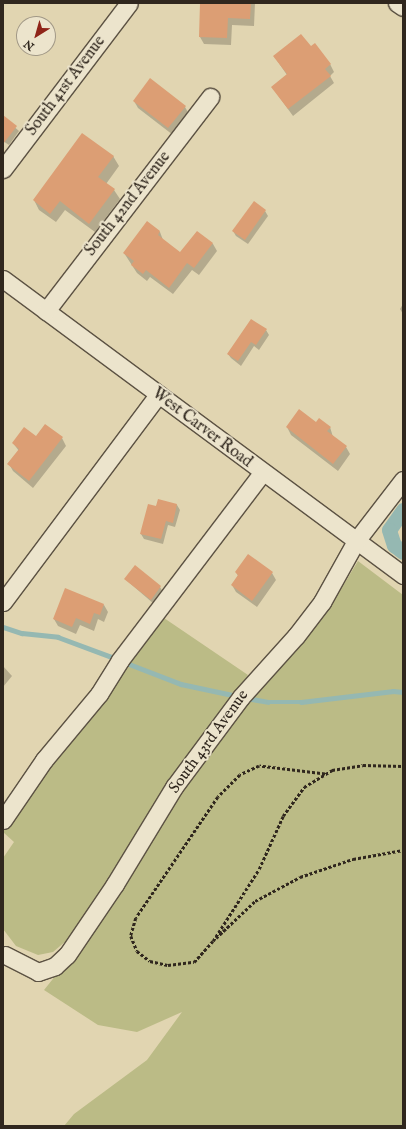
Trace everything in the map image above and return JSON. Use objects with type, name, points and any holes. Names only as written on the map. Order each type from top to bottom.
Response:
[{"type":"street","name":"South 41st Avenue","points":[[3,169],[129,3]]},
{"type":"street","points":[[397,3],[403,7]]},
{"type":"street","name":"South 42nd Avenue","points":[[46,311],[210,97]]},
{"type":"street","name":"West Carver Road","points":[[3,279],[262,473],[403,575]]},
{"type":"street","points":[[3,602],[158,395]]},
{"type":"street","points":[[3,820],[44,760],[99,694],[120,660],[262,473]]},
{"type":"street","name":"South 43rd Avenue","points":[[5,955],[38,972],[55,966],[67,955],[115,884],[174,788],[241,697],[296,636],[322,602],[356,541],[403,480]]},
{"type":"path","points":[[213,941],[260,869],[283,816],[304,787],[332,770],[363,765],[403,766]]},
{"type":"path","points":[[325,774],[259,766],[240,775],[218,797],[198,830],[169,869],[136,918],[131,936],[142,954],[150,961],[168,965],[194,962],[213,941],[255,901],[300,877],[353,859],[403,850]]},
{"type":"green space","points":[[358,561],[403,595],[403,1126],[64,1126],[74,1114],[147,1060],[182,1012],[137,1032],[98,1025],[44,990],[81,944],[186,782],[263,679],[327,612]]},
{"type":"green space","points":[[164,618],[248,675],[167,784],[73,935],[53,952],[38,955],[16,946],[3,929],[3,858],[14,842],[3,832],[3,829],[57,753]]},
{"type":"building","points":[[200,3],[251,3],[250,19],[228,18],[227,38],[199,37]]},
{"type":"building","points":[[301,34],[311,46],[315,43],[331,64],[325,69],[331,76],[288,109],[271,87],[287,74],[273,56]]},
{"type":"building","points":[[150,78],[186,106],[168,128],[133,101]]},
{"type":"building","points":[[3,115],[17,126],[3,144]]},
{"type":"building","points":[[82,133],[114,156],[98,177],[115,189],[89,224],[60,201],[50,214],[33,200]]},
{"type":"building","points":[[254,201],[266,210],[245,240],[232,231]]},
{"type":"building","points":[[147,221],[160,231],[158,235],[180,252],[197,231],[213,243],[194,268],[187,263],[169,288],[146,270],[143,274],[131,265],[134,261],[123,253]]},
{"type":"building","points":[[251,319],[267,329],[256,345],[251,342],[238,361],[227,354]]},
{"type":"building","points":[[299,409],[316,422],[319,418],[331,427],[327,431],[347,446],[333,464],[286,427]]},
{"type":"building","points":[[45,424],[63,437],[29,481],[7,464],[19,449],[12,443],[24,427],[36,436]]},
{"type":"building","points":[[158,499],[177,504],[173,523],[166,521],[161,539],[140,534],[148,504],[156,506]]},
{"type":"building","points":[[248,554],[273,572],[252,601],[231,585],[238,575],[235,572]]},
{"type":"building","points":[[135,565],[161,586],[151,600],[124,579]]},
{"type":"building","points":[[65,588],[104,604],[100,615],[94,613],[90,624],[76,618],[72,627],[53,619]]},
{"type":"waterway","points":[[403,510],[389,530],[394,545],[403,552]]},
{"type":"waterway","points":[[3,627],[22,633],[58,637],[117,659]]},
{"type":"waterway","points":[[124,662],[181,684],[237,696]]},
{"type":"waterway","points":[[246,698],[268,702],[301,702],[393,691],[403,692]]}]
